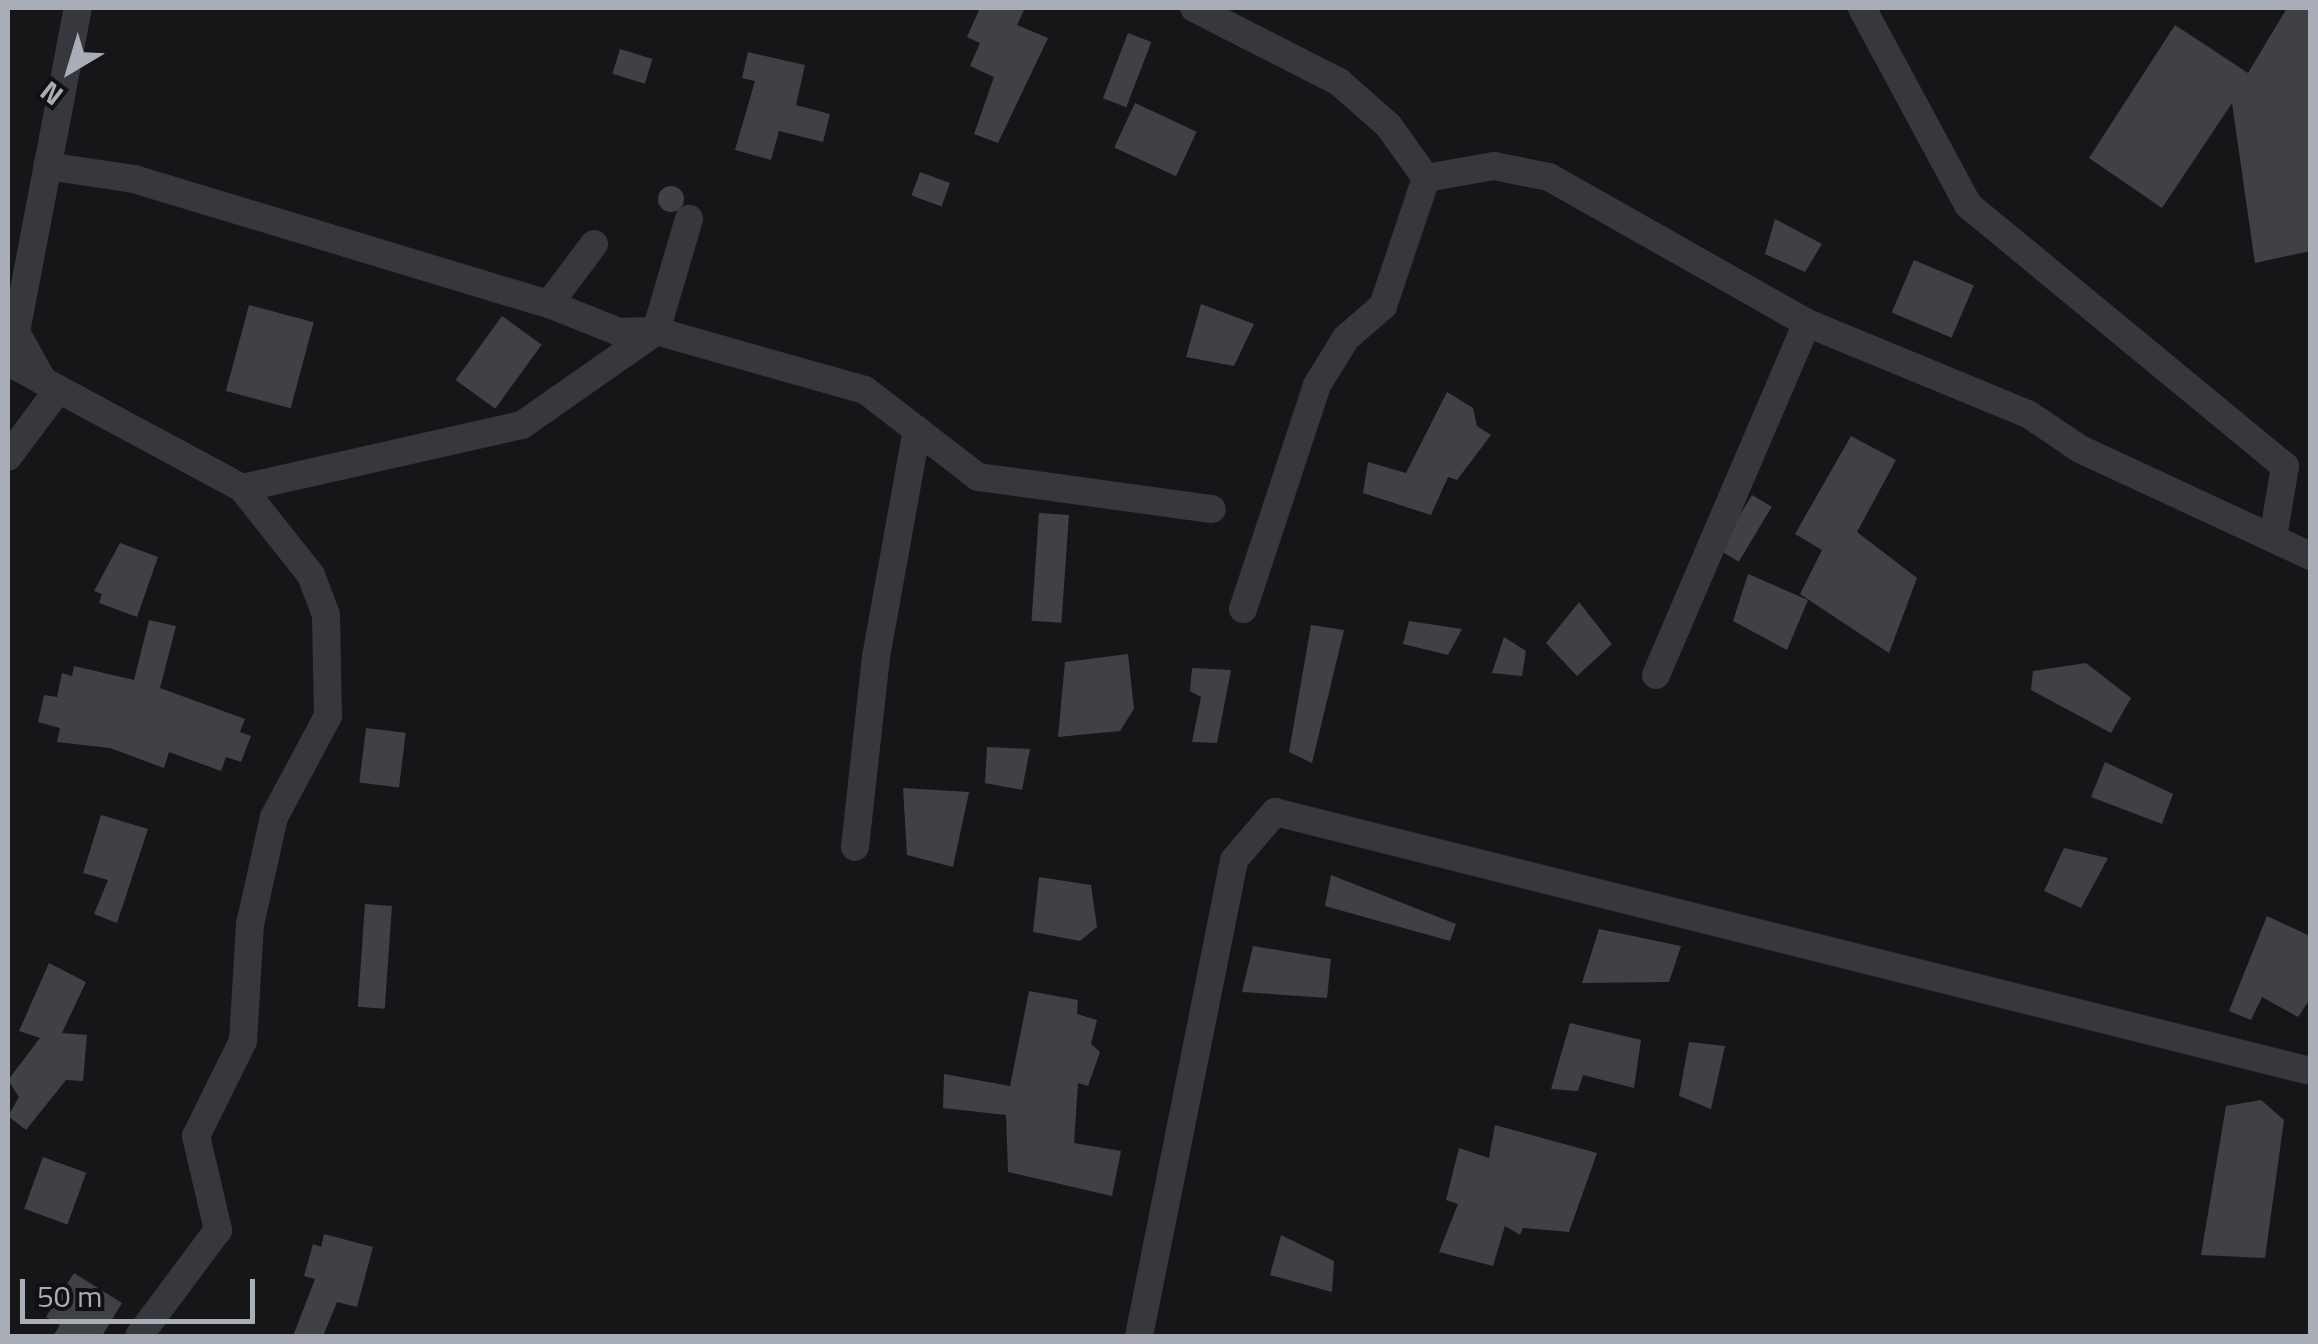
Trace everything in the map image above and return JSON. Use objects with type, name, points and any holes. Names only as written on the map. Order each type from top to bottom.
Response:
[{"type":"street","points":[[51,386],[16,332],[78,8]]},
{"type":"street","points":[[1194,8],[1339,82],[1388,125],[1426,178]]},
{"type":"street","points":[[1862,8],[1968,205],[2286,466],[2272,538]]},
{"type":"street","points":[[47,166],[134,179],[548,304],[619,332],[656,331],[865,390],[978,477],[1212,509]]},
{"type":"street","points":[[1426,178],[1494,166],[1549,177],[1807,323],[2028,414],[2080,449],[2310,556]]},
{"type":"street","points":[[1243,608],[1317,384],[1346,338],[1383,306],[1426,178]]},
{"type":"street","points":[[242,488],[522,425],[656,331],[689,219]]},
{"type":"street","points":[[548,304],[594,244]]},
{"type":"street","points":[[1656,675],[1807,323]]},
{"type":"street","points":[[8,362],[242,488],[311,574],[326,616],[328,716],[274,817],[250,924],[243,1040],[196,1136],[218,1230],[139,1336]]},
{"type":"street","points":[[8,457],[51,386]]},
{"type":"street","points":[[855,847],[878,639],[917,430]]},
{"type":"street","points":[[1139,1336],[1234,860],[1275,812],[2310,1072]]},
{"type":"building","points":[[980,8],[1025,8],[1017,25],[1048,38],[998,143],[974,134],[994,77],[970,66],[980,43],[967,37]]},
{"type":"building","points":[[2287,8],[2310,8],[2310,251],[2255,263],[2232,103],[2162,208],[2089,158],[2175,25],[2248,73]]},
{"type":"building","points":[[1128,33],[1151,42],[1126,107],[1103,98]]},
{"type":"building","points":[[620,49],[653,59],[645,84],[612,74]]},
{"type":"building","points":[[748,52],[805,65],[796,105],[830,114],[823,142],[779,131],[771,160],[735,150],[755,81],[742,78]]},
{"type":"building","points":[[1135,103],[1197,132],[1176,176],[1114,147]]},
{"type":"building","points":[[920,172],[950,183],[942,206],[911,195]]},
{"type":"building","points":[[671,186],[680,190],[684,199],[680,208],[671,212],[662,208],[658,199],[662,190]]},
{"type":"building","points":[[1775,219],[1822,244],[1805,272],[1765,254]]},
{"type":"building","points":[[1914,260],[1974,285],[1952,338],[1892,312]]},
{"type":"building","points":[[1201,304],[1254,324],[1234,366],[1186,357]]},
{"type":"building","points":[[249,305],[314,322],[291,408],[226,391]]},
{"type":"building","points":[[502,316],[542,345],[495,409],[456,380]]},
{"type":"building","points":[[1447,392],[1473,408],[1477,426],[1491,435],[1457,480],[1448,477],[1431,515],[1363,493],[1368,462],[1406,473]]},
{"type":"building","points":[[1851,436],[1896,460],[1857,532],[1917,578],[1889,653],[1800,594],[1822,550],[1795,534]]},
{"type":"building","points":[[1752,495],[1772,507],[1739,562],[1719,550]]},
{"type":"building","points":[[1039,513],[1069,515],[1061,623],[1031,621]]},
{"type":"building","points":[[120,543],[158,557],[137,617],[99,603],[102,594],[94,591]]},
{"type":"building","points":[[1748,574],[1808,600],[1787,650],[1733,621]]},
{"type":"building","points":[[1579,602],[1612,644],[1577,676],[1546,643]]},
{"type":"building","points":[[149,620],[176,626],[160,688],[245,719],[240,732],[251,736],[241,762],[226,757],[221,771],[169,752],[164,768],[110,748],[57,742],[60,728],[38,722],[44,695],[57,697],[62,673],[72,676],[74,666],[134,680]]},
{"type":"building","points":[[1409,621],[1462,629],[1448,655],[1403,644]]},
{"type":"building","points":[[1311,625],[1344,630],[1312,763],[1289,752]]},
{"type":"building","points":[[1504,637],[1526,651],[1522,676],[1492,673]]},
{"type":"building","points":[[1128,654],[1134,709],[1120,731],[1058,737],[1065,662]]},
{"type":"building","points":[[2086,663],[2131,698],[2111,733],[2031,690],[2033,671]]},
{"type":"building","points":[[1192,668],[1231,670],[1217,743],[1192,742],[1201,697],[1190,691]]},
{"type":"building","points":[[366,728],[406,733],[399,787],[359,783]]},
{"type":"building","points":[[987,747],[1030,749],[1022,790],[985,783]]},
{"type":"building","points":[[2105,762],[2173,794],[2162,824],[2091,797]]},
{"type":"building","points":[[903,788],[969,792],[953,867],[907,855]]},
{"type":"building","points":[[101,815],[148,829],[117,923],[94,914],[108,880],[83,873]]},
{"type":"building","points":[[2064,848],[2108,858],[2081,908],[2044,891]]},
{"type":"building","points":[[1331,875],[1456,924],[1450,941],[1325,906]]},
{"type":"building","points":[[1039,877],[1091,885],[1097,927],[1080,941],[1033,932]]},
{"type":"building","points":[[365,904],[392,906],[385,1009],[358,1007]]},
{"type":"building","points":[[2267,916],[2310,936],[2310,999],[2298,1017],[2262,997],[2251,1020],[2229,1011]]},
{"type":"building","points":[[1599,929],[1681,946],[1669,982],[1582,983]]},
{"type":"building","points":[[1253,946],[1331,959],[1327,998],[1242,992]]},
{"type":"building","points":[[49,963],[86,982],[62,1033],[87,1035],[83,1081],[66,1080],[26,1130],[8,1116],[19,1097],[8,1080],[40,1038],[19,1031]]},
{"type":"building","points":[[1029,991],[1078,1000],[1077,1014],[1097,1020],[1091,1044],[1100,1052],[1088,1086],[1078,1083],[1074,1143],[1121,1151],[1112,1196],[1008,1172],[1006,1115],[943,1108],[944,1074],[1010,1086]]},
{"type":"building","points":[[1570,1023],[1641,1040],[1634,1088],[1583,1075],[1578,1091],[1551,1089]]},
{"type":"building","points":[[1689,1042],[1725,1046],[1711,1109],[1679,1096]]},
{"type":"building","points":[[2261,1100],[2284,1120],[2265,1258],[2201,1255],[2226,1106]]},
{"type":"building","points":[[1495,1125],[1597,1153],[1569,1232],[1523,1228],[1520,1235],[1505,1226],[1493,1266],[1439,1252],[1458,1204],[1446,1200],[1459,1148],[1489,1158]]},
{"type":"building","points":[[43,1157],[86,1173],[67,1224],[24,1209]]},
{"type":"building","points":[[324,1234],[373,1247],[357,1307],[337,1302],[323,1336],[293,1336],[315,1279],[304,1276],[313,1244],[321,1247]]},
{"type":"building","points":[[1281,1235],[1334,1261],[1332,1292],[1270,1275]]},
{"type":"building","points":[[74,1273],[122,1303],[102,1336],[53,1336],[60,1325],[46,1317]]}]
